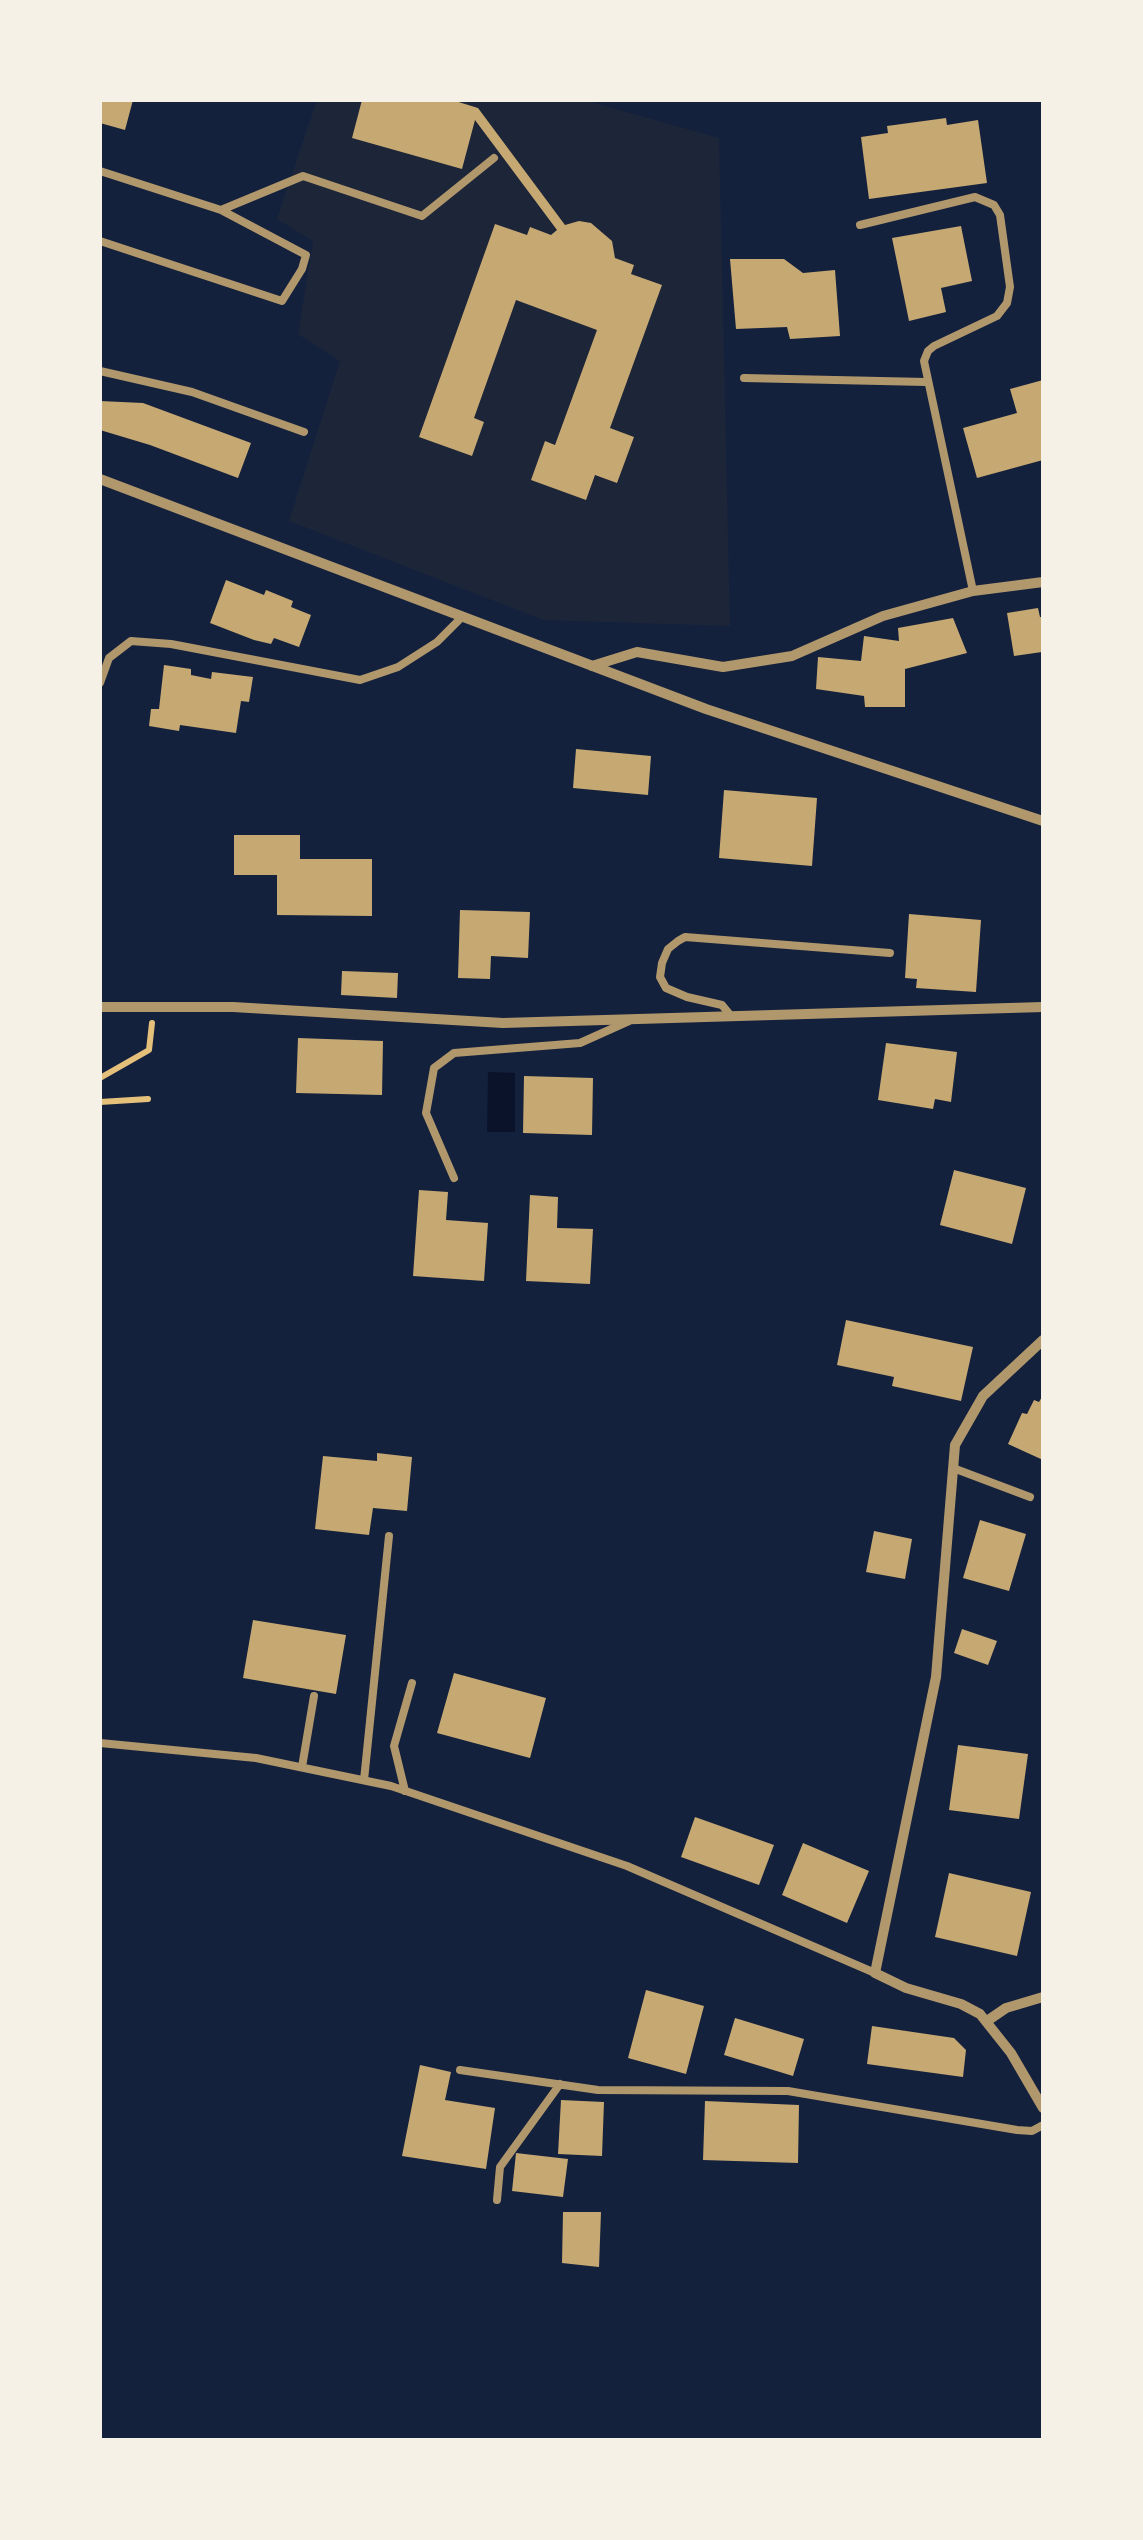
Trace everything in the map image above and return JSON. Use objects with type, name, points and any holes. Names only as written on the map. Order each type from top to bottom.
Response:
[{"type":"street","points":[[100,478],[749,724],[1043,822]]},
{"type":"street","points":[[591,666],[637,652],[723,667],[792,656],[883,616],[973,591],[1043,582]]},
{"type":"street","points":[[100,1007],[233,1007],[502,1024],[1043,1007]]},
{"type":"street","points":[[1043,1340],[983,1396],[955,1445],[936,1676],[875,1973],[906,1988],[960,2004],[987,2021],[1043,2108]]},
{"type":"street","points":[[987,2021],[1006,2008],[1043,1997]]},
{"type":"lane","points":[[221,210],[303,176],[422,216],[494,158]]},
{"type":"lane","points":[[100,171],[221,210],[306,256],[282,300],[100,241]]},
{"type":"lane","points":[[860,226],[975,196],[994,204],[1000,216],[1010,288],[1007,303],[996,316],[928,351],[924,361],[973,591]]},
{"type":"lane","points":[[100,371],[192,392],[304,432]]},
{"type":"lane","points":[[744,378],[926,382]]},
{"type":"lane","points":[[100,683],[109,658],[131,641],[171,644],[360,680],[398,667],[437,642],[461,618]]},
{"type":"lane","points":[[731,1016],[722,1005],[666,988],[660,978],[668,949],[685,937],[890,953]]},
{"type":"lane","points":[[454,1178],[426,1112],[434,1068],[454,1053],[580,1043],[634,1019]]},
{"type":"lane","points":[[953,1468],[1030,1497]]},
{"type":"lane","points":[[364,1780],[389,1536]]},
{"type":"lane","points":[[405,1791],[394,1746],[412,1682]]},
{"type":"lane","points":[[302,1767],[314,1696]]},
{"type":"lane","points":[[100,1743],[256,1758],[405,1791],[627,1866],[875,1973]]},
{"type":"lane","points":[[460,2070],[598,2090],[788,2091],[1032,2132],[1043,2125]]},
{"type":"lane","points":[[496,2200],[500,2167],[560,2084]]},
{"type":"path","points":[[100,1078],[149,1050],[154,1007]]},
{"type":"path","points":[[100,1102],[148,1099]]},
{"type":"shaded area","points":[[317,100],[584,100],[719,138],[730,626],[543,620],[289,521],[340,361],[298,334],[313,241],[277,219]]},
{"type":"shaded area","points":[[488,1072],[515,1073],[515,1132],[487,1132]]},
{"type":"building","points":[[100,100],[133,100],[125,130],[100,123]]},
{"type":"building","points":[[362,100],[452,100],[478,108],[565,225],[591,223],[612,241],[615,258],[634,265],[631,274],[662,285],[610,428],[634,437],[617,483],[595,475],[586,500],[531,480],[545,441],[555,445],[597,330],[516,300],[474,418],[484,422],[472,456],[419,437],[495,224],[527,235],[530,227],[551,235],[557,230],[475,120],[462,169],[352,138]]},
{"type":"building","points":[[946,118],[947,125],[978,120],[987,183],[869,199],[861,137],[888,133],[887,126]]},
{"type":"building","points":[[961,226],[972,281],[941,288],[946,312],[909,321],[892,238]]},
{"type":"building","points":[[730,259],[784,259],[803,273],[835,270],[840,336],[790,339],[787,327],[736,329]]},
{"type":"building","points":[[1043,380],[1043,460],[977,478],[963,428],[1017,413],[1010,389]]},
{"type":"building","points":[[100,401],[143,403],[251,443],[238,478],[100,430]]},
{"type":"building","points":[[226,580],[293,601],[291,607],[311,615],[299,647],[274,638],[271,644],[254,640],[210,623]]},
{"type":"building","points":[[1038,608],[1043,617],[1042,652],[1014,656],[1007,613]]},
{"type":"building","points":[[953,618],[967,653],[905,669],[905,707],[865,707],[864,696],[816,689],[818,657],[861,661],[864,636],[899,641],[898,628]]},
{"type":"building","points":[[164,665],[191,669],[191,675],[211,679],[212,672],[253,677],[249,702],[241,701],[236,733],[180,725],[179,731],[149,726],[151,709],[159,709]]},
{"type":"building","points":[[576,749],[651,756],[648,795],[573,788]]},
{"type":"building","points":[[724,790],[817,798],[812,866],[719,858]]},
{"type":"building","points":[[234,835],[300,835],[300,859],[372,859],[372,916],[277,915],[277,875],[234,875]]},
{"type":"building","points":[[460,910],[530,912],[528,958],[491,956],[490,979],[458,978]]},
{"type":"building","points":[[909,914],[981,920],[976,992],[916,988],[917,979],[905,978]]},
{"type":"building","points":[[342,971],[398,973],[397,998],[341,995]]},
{"type":"building","points":[[298,1038],[383,1041],[382,1095],[296,1093]]},
{"type":"building","points":[[886,1043],[957,1052],[951,1102],[935,1099],[933,1109],[878,1100]]},
{"type":"building","points":[[524,1076],[593,1078],[592,1135],[523,1133]]},
{"type":"building","points":[[954,1170],[1026,1188],[1012,1244],[940,1225]]},
{"type":"building","points":[[419,1190],[448,1192],[446,1220],[488,1223],[484,1281],[413,1276]]},
{"type":"building","points":[[530,1195],[558,1197],[557,1228],[593,1229],[590,1284],[526,1281]]},
{"type":"building","points":[[846,1320],[973,1347],[961,1401],[892,1386],[894,1377],[837,1365]]},
{"type":"building","points":[[1043,1395],[1043,1460],[1008,1444],[1022,1413],[1027,1414],[1034,1400],[1039,1402]]},
{"type":"building","points":[[377,1453],[412,1457],[407,1511],[373,1508],[369,1535],[315,1529],[323,1456],[377,1461]]},
{"type":"building","points":[[980,1520],[1026,1534],[1009,1591],[963,1578]]},
{"type":"building","points":[[874,1531],[912,1539],[905,1579],[866,1572]]},
{"type":"building","points":[[253,1620],[346,1635],[336,1694],[243,1678]]},
{"type":"building","points":[[962,1629],[997,1641],[988,1665],[954,1653]]},
{"type":"building","points":[[454,1673],[546,1698],[530,1758],[437,1733]]},
{"type":"building","points":[[958,1745],[1028,1754],[1019,1819],[949,1810]]},
{"type":"building","points":[[695,1817],[774,1845],[759,1885],[681,1857]]},
{"type":"building","points":[[803,1843],[869,1871],[847,1923],[782,1895]]},
{"type":"building","points":[[949,1873],[1031,1892],[1017,1956],[935,1937]]},
{"type":"building","points":[[646,1990],[704,2006],[686,2074],[628,2058]]},
{"type":"building","points":[[735,2018],[804,2039],[793,2076],[724,2055]]},
{"type":"building","points":[[872,2026],[954,2038],[966,2050],[963,2077],[867,2064]]},
{"type":"building","points":[[420,2065],[451,2072],[445,2100],[495,2108],[486,2169],[402,2156]]},
{"type":"building","points":[[561,2100],[604,2102],[602,2156],[558,2154]]},
{"type":"building","points":[[705,2101],[799,2105],[798,2163],[703,2160]]},
{"type":"building","points":[[516,2153],[568,2159],[563,2197],[512,2191]]},
{"type":"building","points":[[563,2212],[601,2212],[599,2267],[562,2263]]}]
